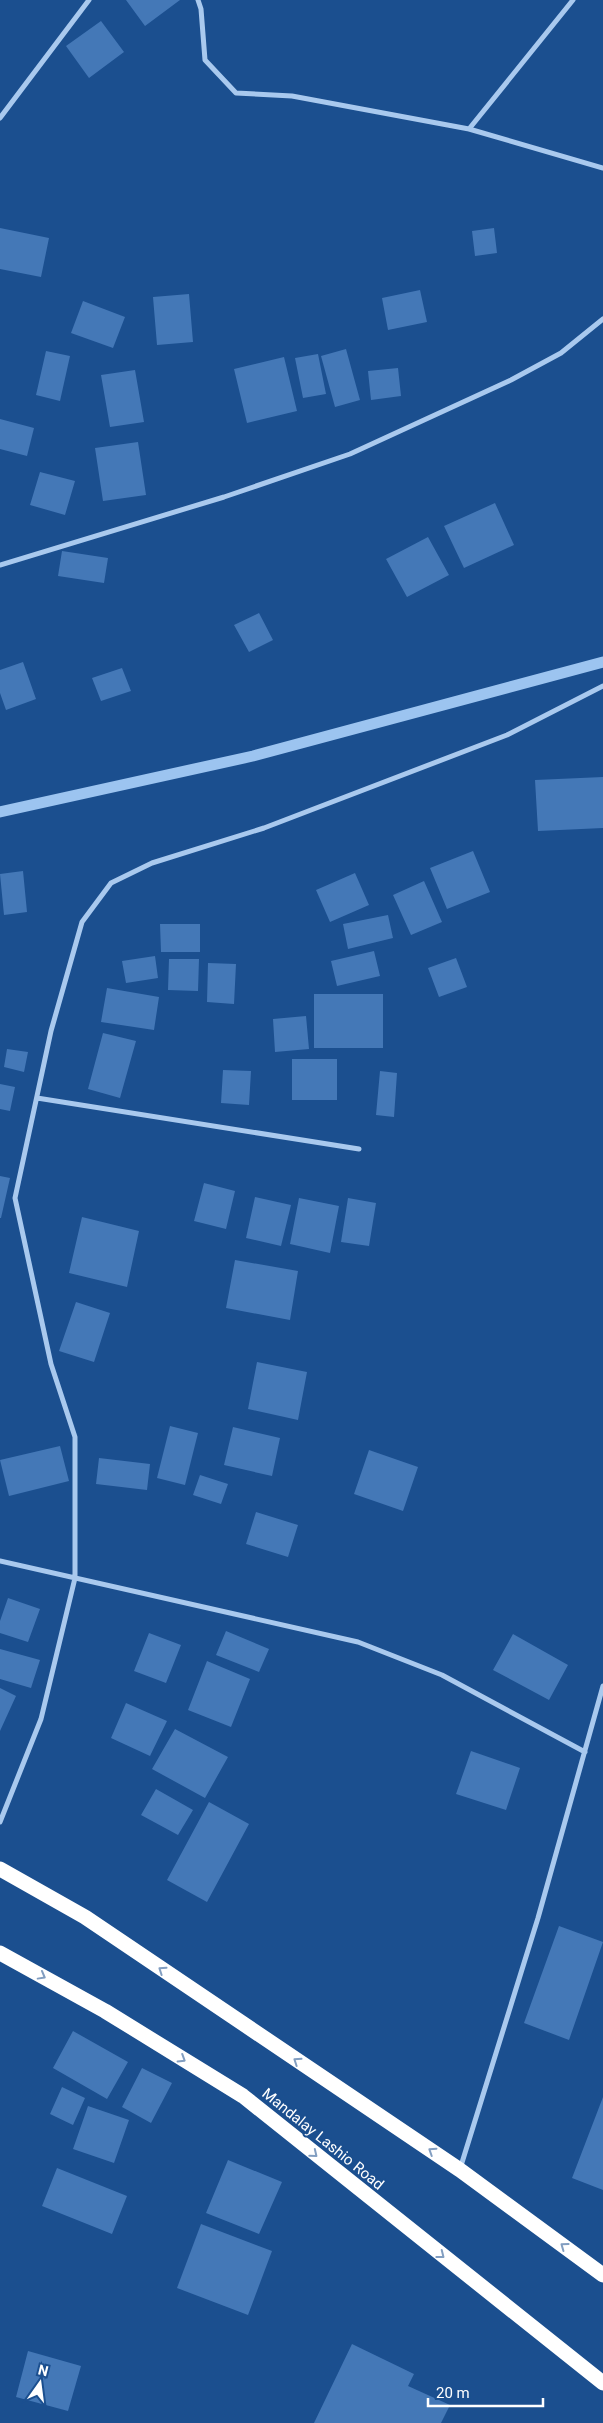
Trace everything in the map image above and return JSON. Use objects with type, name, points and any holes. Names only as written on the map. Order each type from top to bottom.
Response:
[{"type":"highway","points":[[0,1869],[85,1917],[460,2170],[603,2275]]},
{"type":"highway","name":"Mandalay Lashio Road","points":[[0,1952],[105,2011],[242,2096],[603,2383]]},
{"type":"street","points":[[0,118],[89,0]]},
{"type":"street","points":[[198,0],[201,9],[205,60],[236,93],[292,96],[469,129],[603,168]]},
{"type":"street","points":[[469,129],[573,0]]},
{"type":"street","points":[[0,565],[224,497],[350,454],[520,376],[561,353],[603,319]]},
{"type":"street","points":[[0,1822],[41,1719],[75,1578],[75,1437],[51,1364],[15,1198],[51,1031],[82,922],[111,884],[152,863],[264,828],[508,735],[603,686]]},
{"type":"street","points":[[36,1098],[359,1148]]},
{"type":"street","points":[[0,1561],[358,1642],[442,1675],[585,1752]]},
{"type":"street","points":[[460,2170],[538,1918],[603,1686]]},
{"type":"building","points":[[126,0],[180,0],[145,26]]},
{"type":"building","points":[[101,21],[124,52],[89,78],[66,46]]},
{"type":"building","points":[[0,228],[49,238],[41,277],[0,269]]},
{"type":"building","points":[[494,228],[497,253],[475,256],[472,231]]},
{"type":"building","points":[[420,290],[427,322],[388,330],[382,298]]},
{"type":"building","points":[[189,294],[193,342],[157,345],[153,297]]},
{"type":"building","points":[[83,301],[125,317],[113,348],[71,333]]},
{"type":"building","points":[[346,349],[360,400],[335,407],[321,356]]},
{"type":"building","points":[[46,351],[70,356],[60,401],[36,395]]},
{"type":"building","points":[[318,354],[326,394],[303,398],[295,358]]},
{"type":"building","points":[[284,357],[297,411],[247,423],[234,369]]},
{"type":"building","points":[[398,368],[401,396],[371,400],[368,371]]},
{"type":"building","points":[[135,370],[144,422],[110,427],[101,375]]},
{"type":"building","points":[[0,419],[34,428],[27,456],[0,449]]},
{"type":"building","points":[[138,442],[146,495],[103,501],[95,448]]},
{"type":"building","points":[[40,472],[75,481],[65,515],[30,505]]},
{"type":"building","points":[[495,503],[514,545],[464,568],[444,526]]},
{"type":"building","points":[[428,537],[449,575],[407,597],[386,559]]},
{"type":"building","points":[[62,551],[108,558],[104,583],[58,576]]},
{"type":"building","points":[[259,613],[273,640],[249,652],[234,625]]},
{"type":"building","points":[[23,662],[36,699],[6,710],[0,693],[0,670]]},
{"type":"building","points":[[122,668],[131,691],[101,701],[92,678]]},
{"type":"building","points":[[603,777],[603,828],[538,831],[535,780]]},
{"type":"building","points":[[473,851],[490,892],[447,909],[430,868]]},
{"type":"building","points":[[23,871],[27,912],[4,915],[0,874]]},
{"type":"building","points":[[355,873],[369,905],[330,922],[316,890]]},
{"type":"building","points":[[424,881],[442,922],[411,935],[393,895]]},
{"type":"building","points":[[388,915],[393,938],[348,949],[343,924]]},
{"type":"building","points":[[160,924],[200,924],[200,952],[161,952]]},
{"type":"building","points":[[374,951],[380,976],[337,986],[331,961]]},
{"type":"building","points":[[155,956],[158,978],[126,983],[122,961]]},
{"type":"building","points":[[456,958],[467,987],[439,997],[428,968]]},
{"type":"building","points":[[169,959],[199,959],[198,991],[168,990]]},
{"type":"building","points":[[208,963],[236,964],[234,1004],[207,1002]]},
{"type":"building","points":[[107,988],[159,997],[154,1030],[101,1022]]},
{"type":"building","points":[[314,994],[383,994],[383,1048],[314,1048]]},
{"type":"building","points":[[306,1016],[309,1049],[275,1052],[273,1019]]},
{"type":"building","points":[[103,1033],[136,1041],[120,1098],[88,1089]]},
{"type":"building","points":[[7,1049],[28,1052],[24,1072],[4,1067]]},
{"type":"building","points":[[292,1059],[337,1059],[337,1100],[292,1100]]},
{"type":"building","points":[[223,1070],[251,1071],[249,1105],[221,1103]]},
{"type":"building","points":[[380,1071],[397,1073],[394,1117],[376,1115]]},
{"type":"building","points":[[0,1084],[15,1087],[10,1111],[0,1109]]},
{"type":"building","points":[[0,1176],[10,1178],[1,1218],[0,1218]]},
{"type":"building","points":[[204,1183],[235,1191],[226,1229],[194,1221]]},
{"type":"building","points":[[255,1197],[291,1205],[281,1246],[246,1238]]},
{"type":"building","points":[[299,1198],[339,1206],[330,1253],[290,1244]]},
{"type":"building","points":[[348,1198],[376,1203],[369,1246],[341,1242]]},
{"type":"building","points":[[82,1217],[139,1231],[127,1287],[69,1273]]},
{"type":"building","points":[[235,1260],[298,1271],[290,1320],[226,1308]]},
{"type":"building","points":[[76,1302],[110,1313],[94,1362],[59,1351]]},
{"type":"building","points":[[257,1362],[307,1372],[298,1420],[248,1409]]},
{"type":"building","points":[[170,1426],[198,1433],[185,1485],[157,1478]]},
{"type":"building","points":[[233,1427],[280,1438],[272,1476],[224,1465]]},
{"type":"building","points":[[60,1446],[69,1481],[9,1496],[0,1460]]},
{"type":"building","points":[[369,1450],[418,1467],[403,1511],[354,1494]]},
{"type":"building","points":[[99,1458],[150,1464],[147,1490],[96,1484]]},
{"type":"building","points":[[200,1475],[228,1484],[221,1504],[193,1495]]},
{"type":"building","points":[[256,1512],[298,1525],[288,1557],[246,1544]]},
{"type":"building","points":[[8,1598],[40,1609],[28,1642],[0,1633],[0,1621]]},
{"type":"building","points":[[226,1631],[269,1649],[259,1672],[216,1655]]},
{"type":"building","points":[[149,1633],[181,1645],[166,1683],[134,1671]]},
{"type":"building","points":[[513,1634],[568,1665],[549,1700],[493,1670]]},
{"type":"building","points":[[0,1649],[40,1660],[31,1688],[0,1679]]},
{"type":"building","points":[[207,1661],[250,1679],[231,1727],[188,1710]]},
{"type":"building","points":[[0,1688],[16,1696],[0,1731]]},
{"type":"building","points":[[126,1703],[167,1721],[150,1756],[111,1738]]},
{"type":"building","points":[[175,1729],[228,1757],[205,1798],[152,1769]]},
{"type":"building","points":[[471,1751],[520,1768],[506,1810],[456,1794]]},
{"type":"building","points":[[156,1789],[193,1810],[178,1835],[141,1815]]},
{"type":"building","points":[[209,1802],[249,1824],[207,1902],[167,1880]]},
{"type":"building","points":[[559,1926],[603,1942],[569,2040],[524,2023]]},
{"type":"building","points":[[73,2031],[128,2062],[107,2099],[53,2068]]},
{"type":"building","points":[[142,2068],[172,2083],[151,2123],[122,2107]]},
{"type":"building","points":[[62,2087],[85,2098],[73,2125],[50,2114]]},
{"type":"building","points":[[603,2097],[603,2190],[572,2178]]},
{"type":"building","points":[[88,2106],[129,2120],[114,2163],[73,2149]]},
{"type":"building","points":[[228,2160],[282,2182],[259,2234],[206,2213]]},
{"type":"building","points":[[57,2168],[127,2196],[112,2234],[42,2206]]},
{"type":"building","points":[[201,2224],[272,2251],[248,2315],[177,2288]]},
{"type":"building","points":[[352,2344],[414,2374],[408,2386],[450,2405],[441,2423],[314,2423]]},
{"type":"building","points":[[28,2351],[81,2366],[68,2411],[16,2397]]},
{"type":"waterway","points":[[0,812],[253,756],[603,662]]}]
